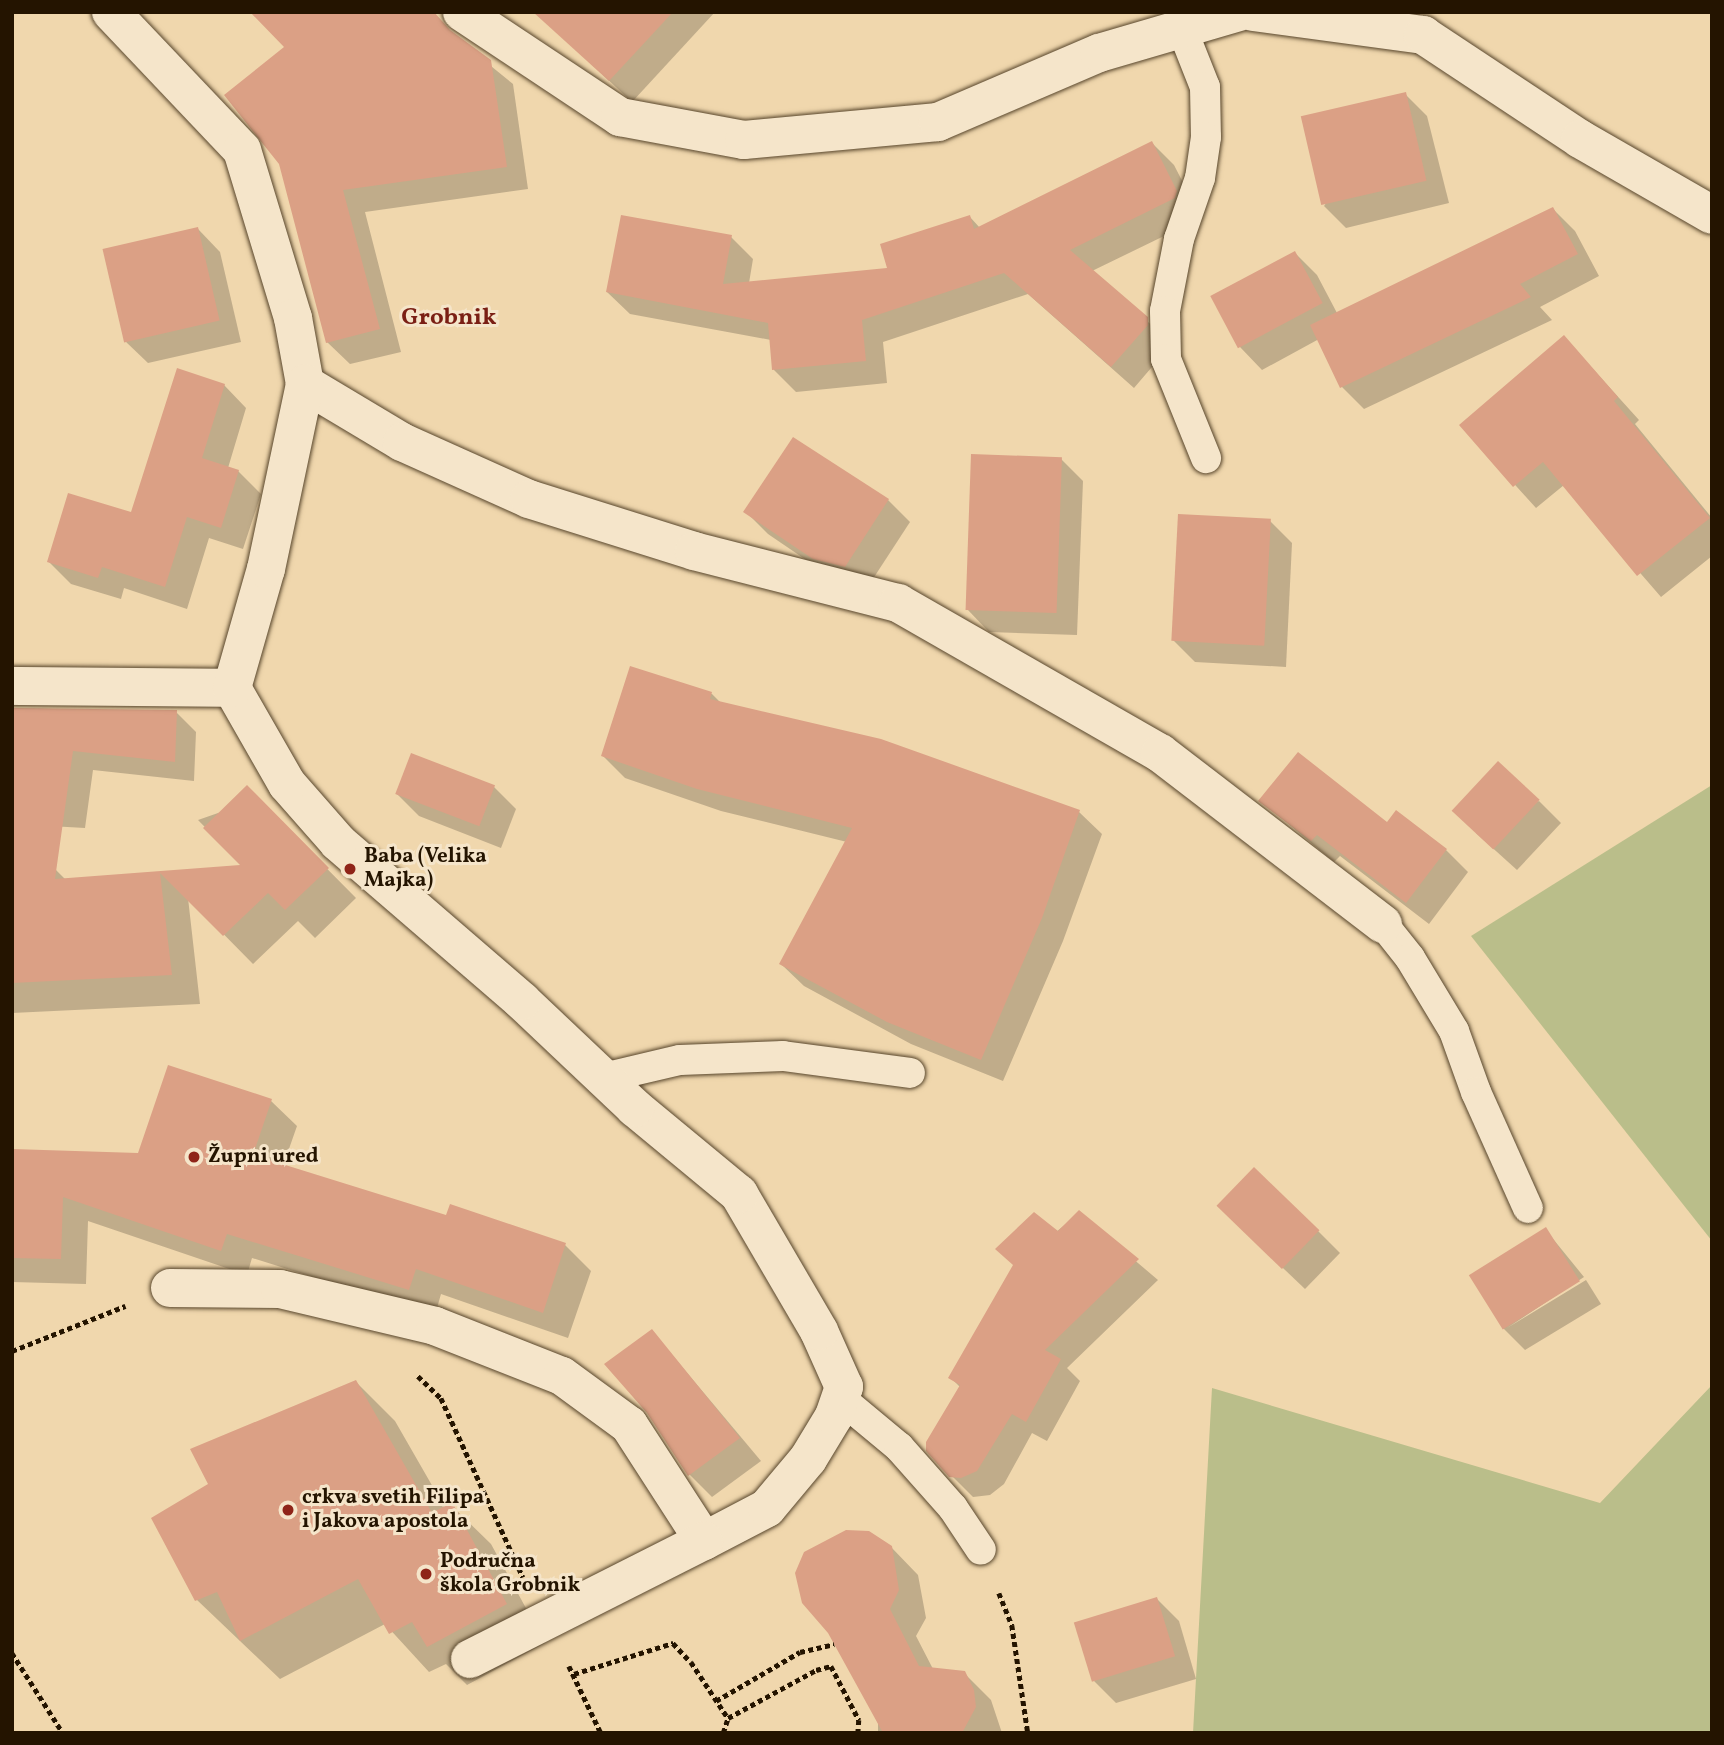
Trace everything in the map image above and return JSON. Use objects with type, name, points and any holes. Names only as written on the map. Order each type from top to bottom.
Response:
[{"type":"street","points":[[111,12],[242,150],[293,318],[305,384],[266,569],[232,688],[287,784],[338,842],[603,1078],[739,1194],[819,1331],[844,1387],[808,1459],[767,1508],[470,1659]]},
{"type":"street","points":[[462,12],[620,117],[744,140],[938,122],[1099,53],[1239,12]]},
{"type":"street","points":[[1253,12],[1423,35],[1580,139],[1712,215]]},
{"type":"street","points":[[305,384],[402,442],[529,499],[694,551],[898,603],[1160,753],[1383,924]]},
{"type":"street","points":[[12,686],[232,688]]},
{"type":"street","points":[[170,1288],[280,1289],[435,1326],[562,1376],[629,1425],[704,1541]]},
{"type":"lane","points":[[1182,29],[1205,87],[1206,137],[1200,178],[1179,239],[1165,312],[1166,359],[1206,458]]},
{"type":"lane","points":[[1383,924],[1410,958],[1454,1031],[1476,1092],[1528,1208]]},
{"type":"lane","points":[[603,1078],[680,1060],[783,1056],[910,1073]]},
{"type":"lane","points":[[840,1398],[899,1447],[981,1550]]},
{"type":"path","points":[[12,1350],[170,1288]]},
{"type":"path","points":[[411,1373],[441,1398],[544,1621],[574,1674],[601,1733]]},
{"type":"path","points":[[981,1550],[1012,1625],[1028,1733]]},
{"type":"path","points":[[574,1674],[673,1643],[728,1718]]},
{"type":"path","points":[[716,1701],[800,1652],[834,1644]]},
{"type":"path","points":[[12,1653],[63,1733]]},
{"type":"path","points":[[723,1733],[728,1718],[816,1670],[831,1666],[859,1720],[858,1733]]},
{"type":"green space","points":[[1712,785],[1712,1241],[1471,936]]},
{"type":"green space","points":[[1712,1385],[1712,1733],[1193,1733],[1212,1388],[1600,1503]]},
{"type":"building","points":[[250,12],[434,12],[450,30],[491,60],[507,167],[343,190],[380,329],[326,343],[279,164],[224,95],[284,47]]},
{"type":"building","points":[[533,12],[673,12],[609,81]]},
{"type":"building","points":[[1406,92],[1426,181],[1321,205],[1301,116]]},
{"type":"building","points":[[1152,141],[1177,191],[1175,198],[1070,250],[1148,317],[1148,325],[1111,367],[1004,273],[862,320],[866,361],[772,370],[768,323],[606,292],[621,215],[732,235],[723,284],[887,268],[880,244],[970,215],[974,229]]},
{"type":"building","points":[[1553,207],[1578,254],[1520,284],[1531,297],[1340,388],[1310,325]]},
{"type":"building","points":[[198,227],[220,321],[124,343],[103,249]]},
{"type":"building","points":[[1295,251],[1323,303],[1238,348],[1210,296]]},
{"type":"building","points":[[1564,335],[1618,397],[1614,401],[1710,518],[1637,576],[1543,462],[1513,487],[1459,425]]},
{"type":"building","points":[[177,368],[225,384],[202,458],[239,470],[221,528],[187,517],[165,587],[102,567],[98,578],[47,562],[68,493],[131,512]]},
{"type":"building","points":[[793,437],[889,499],[845,567],[813,559],[743,512]]},
{"type":"building","points":[[971,454],[1062,457],[1057,613],[966,610]]},
{"type":"building","points":[[1178,514],[1271,519],[1264,646],[1171,641]]},
{"type":"building","points":[[630,666],[712,692],[710,699],[881,739],[1080,810],[1042,918],[981,1060],[887,1022],[779,964],[852,828],[697,789],[601,756]]},
{"type":"building","points":[[12,708],[177,710],[175,762],[73,751],[55,879],[240,865],[203,828],[247,785],[329,868],[285,910],[268,893],[223,936],[160,873],[172,975],[12,983]]},
{"type":"building","points":[[1298,752],[1387,822],[1396,810],[1447,849],[1406,903],[1317,835],[1311,841],[1258,801]]},
{"type":"building","points":[[411,753],[495,785],[479,826],[395,794]]},
{"type":"building","points":[[1498,761],[1540,800],[1493,850],[1452,811]]},
{"type":"building","points":[[168,1065],[272,1099],[253,1155],[446,1215],[450,1204],[566,1243],[543,1313],[416,1269],[409,1290],[227,1234],[221,1251],[63,1197],[61,1259],[12,1258],[12,1149],[138,1153]]},
{"type":"building","points":[[1254,1167],[1319,1230],[1282,1269],[1216,1206]]},
{"type":"building","points":[[1079,1210],[1139,1259],[1045,1350],[1061,1359],[1026,1422],[1012,1414],[977,1471],[961,1478],[949,1477],[926,1451],[926,1442],[960,1385],[948,1378],[1013,1265],[995,1249],[1034,1212],[1058,1231]]},
{"type":"building","points":[[1546,1227],[1580,1281],[1503,1329],[1469,1275]]},
{"type":"building","points":[[652,1329],[740,1438],[688,1476],[647,1413],[604,1364]]},
{"type":"building","name":"crkva svetih Filipa i Jakova apostola","points":[[356,1380],[432,1513],[452,1502],[507,1604],[427,1647],[412,1622],[389,1634],[358,1579],[240,1641],[217,1592],[195,1601],[151,1518],[208,1484],[190,1449]]},
{"type":"building","points":[[846,1530],[869,1531],[892,1546],[899,1590],[890,1609],[919,1666],[965,1671],[974,1690],[976,1707],[962,1733],[883,1733],[828,1633],[802,1603],[795,1573],[804,1552]]},
{"type":"building","points":[[1157,1597],[1175,1656],[1092,1682],[1074,1622]]},
{"type":"place","name":"Baba (Velika Majka)","points":[[350,869]]},
{"type":"place","name":"Župni ured","points":[[194,1157]]},
{"type":"place","name":"crkva svetih Filipa i Jakova apostola","points":[[288,1510]]},
{"type":"place","name":"Područna škola Grobnik","points":[[426,1574]]},
{"type":"district","name":"Grobnik","points":[[449,319]]}]
